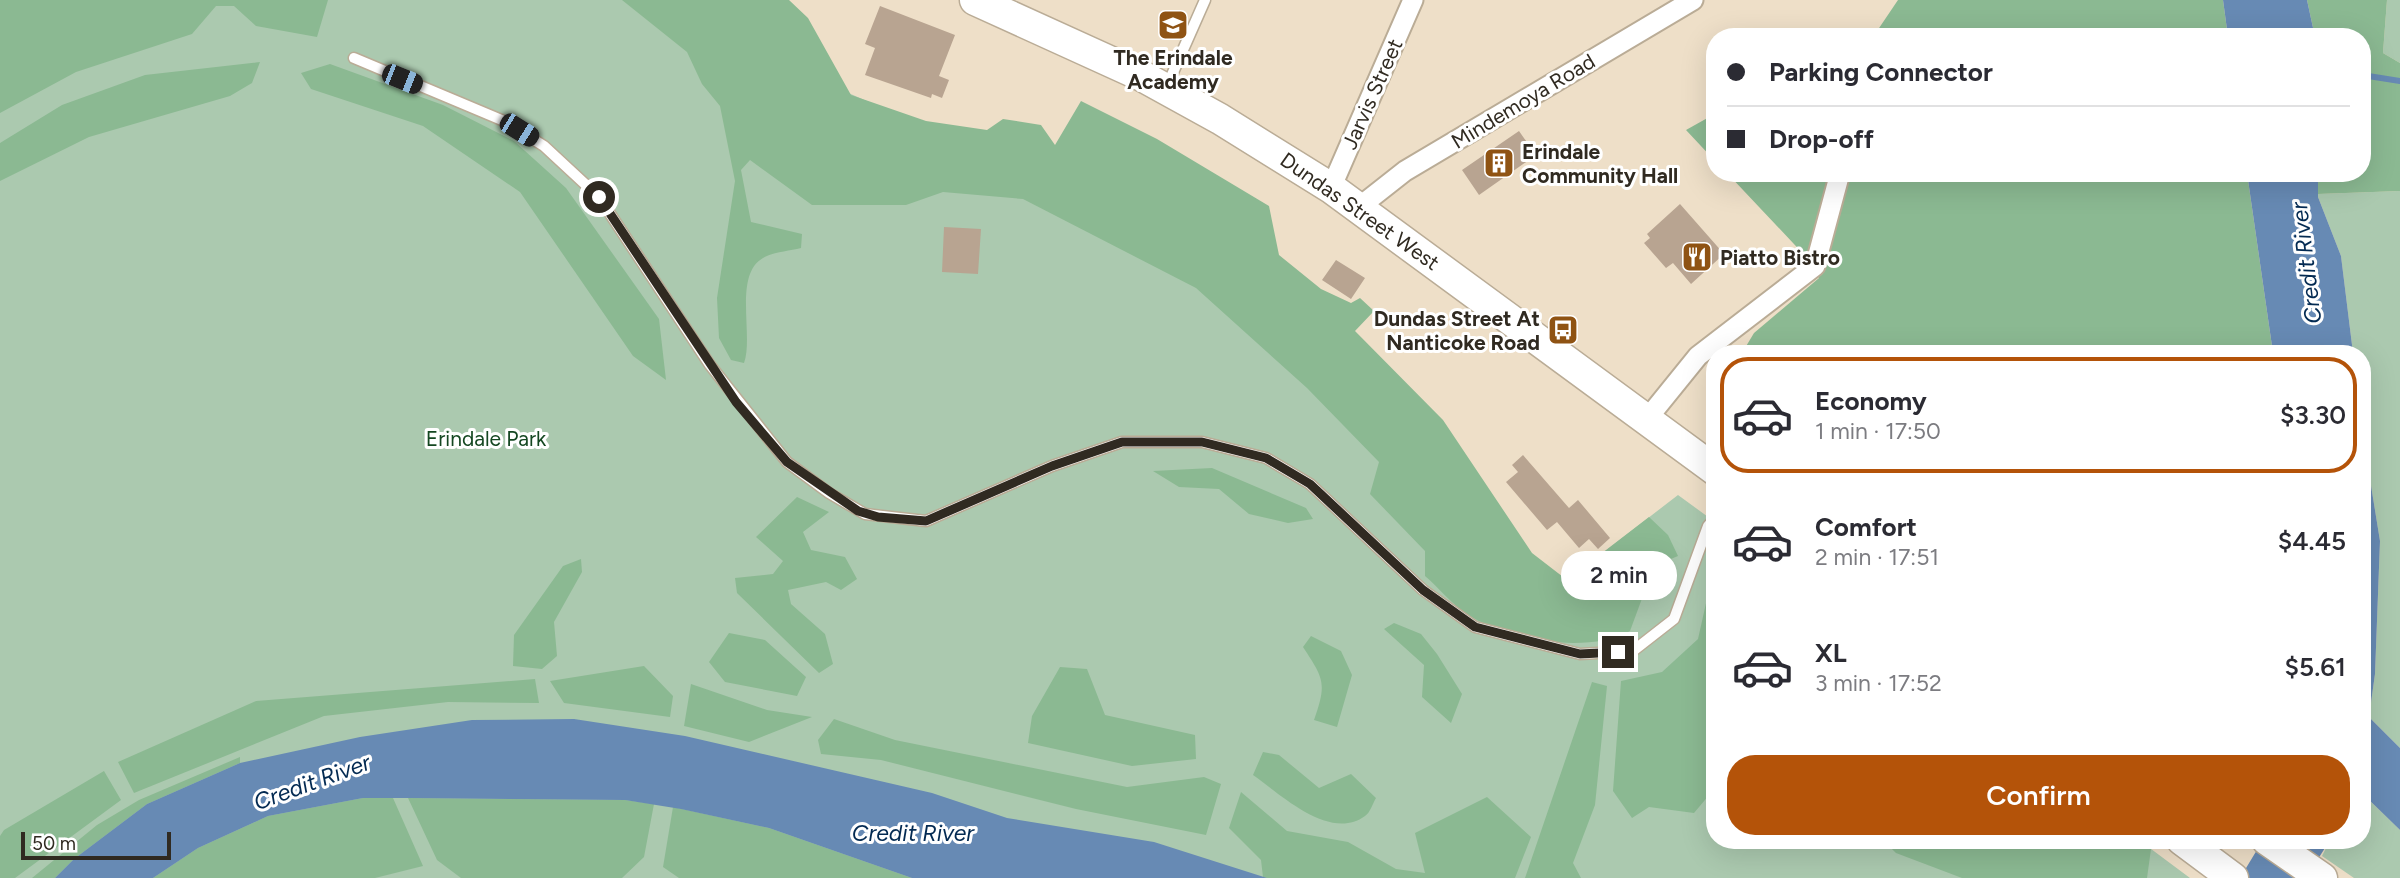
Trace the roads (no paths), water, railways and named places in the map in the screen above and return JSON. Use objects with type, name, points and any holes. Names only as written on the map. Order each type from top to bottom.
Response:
[{"type":"main road","name":"Dundas Street West","points":[[975,0],[1166,89],[1331,188],[1706,463]]},
{"type":"main road","points":[[2194,849],[2233,878]]},
{"type":"main road","points":[[2280,849],[2322,878]]},
{"type":"street","name":"Jarvis Street","points":[[1331,188],[1413,0]]},
{"type":"street","name":"Mindemoya Road","points":[[1359,208],[1405,171],[1693,0]]},
{"type":"street","points":[[1712,345],[1815,266],[1838,182]]},
{"type":"street","points":[[1647,419],[1706,350]]},
{"type":"lane","points":[[1166,89],[1205,0]]},
{"type":"lane","points":[[354,58],[504,121],[544,146],[599,197],[736,402],[787,462],[802,475],[865,514],[926,521],[1052,466],[1122,442],[1202,442],[1266,458],[1310,484],[1423,590],[1475,627],[1580,654],[1633,651],[1674,619],[1706,531]]},
{"type":"water","points":[[2223,0],[2307,0],[2313,28],[2227,28]]},
{"type":"water","name":"Credit River","points":[[2248,182],[2318,182],[2318,197],[2341,256],[2352,345],[2272,345]]},
{"type":"water","points":[[2371,485],[2380,541],[2375,674],[2371,703]]},
{"type":"water","name":"Credit River","points":[[574,719],[685,736],[932,793],[1007,818],[1154,842],[1267,878],[912,878],[769,828],[625,800],[363,798],[268,816],[198,848],[153,878],[55,878],[74,859],[147,804],[240,763],[360,737],[472,720]]},
{"type":"water","points":[[2371,719],[2400,748],[2400,830],[2371,802]]},
{"type":"water","points":[[2258,849],[2324,849],[2306,878],[2240,878]]},
{"type":"waterway","points":[[2371,76],[2400,81]]},
{"type":"place","name":"The Erindale Academy","points":[[1173,25]]},
{"type":"place","name":"Erindale Community Hall","points":[[1499,163]]},
{"type":"place","name":"Piatto Bistro","points":[[1697,257]]},
{"type":"place","name":"Dundas Street At Nanticoke Road","points":[[1563,330]]},
{"type":"park label","name":"Erindale Park","points":[[486,438]]}]
